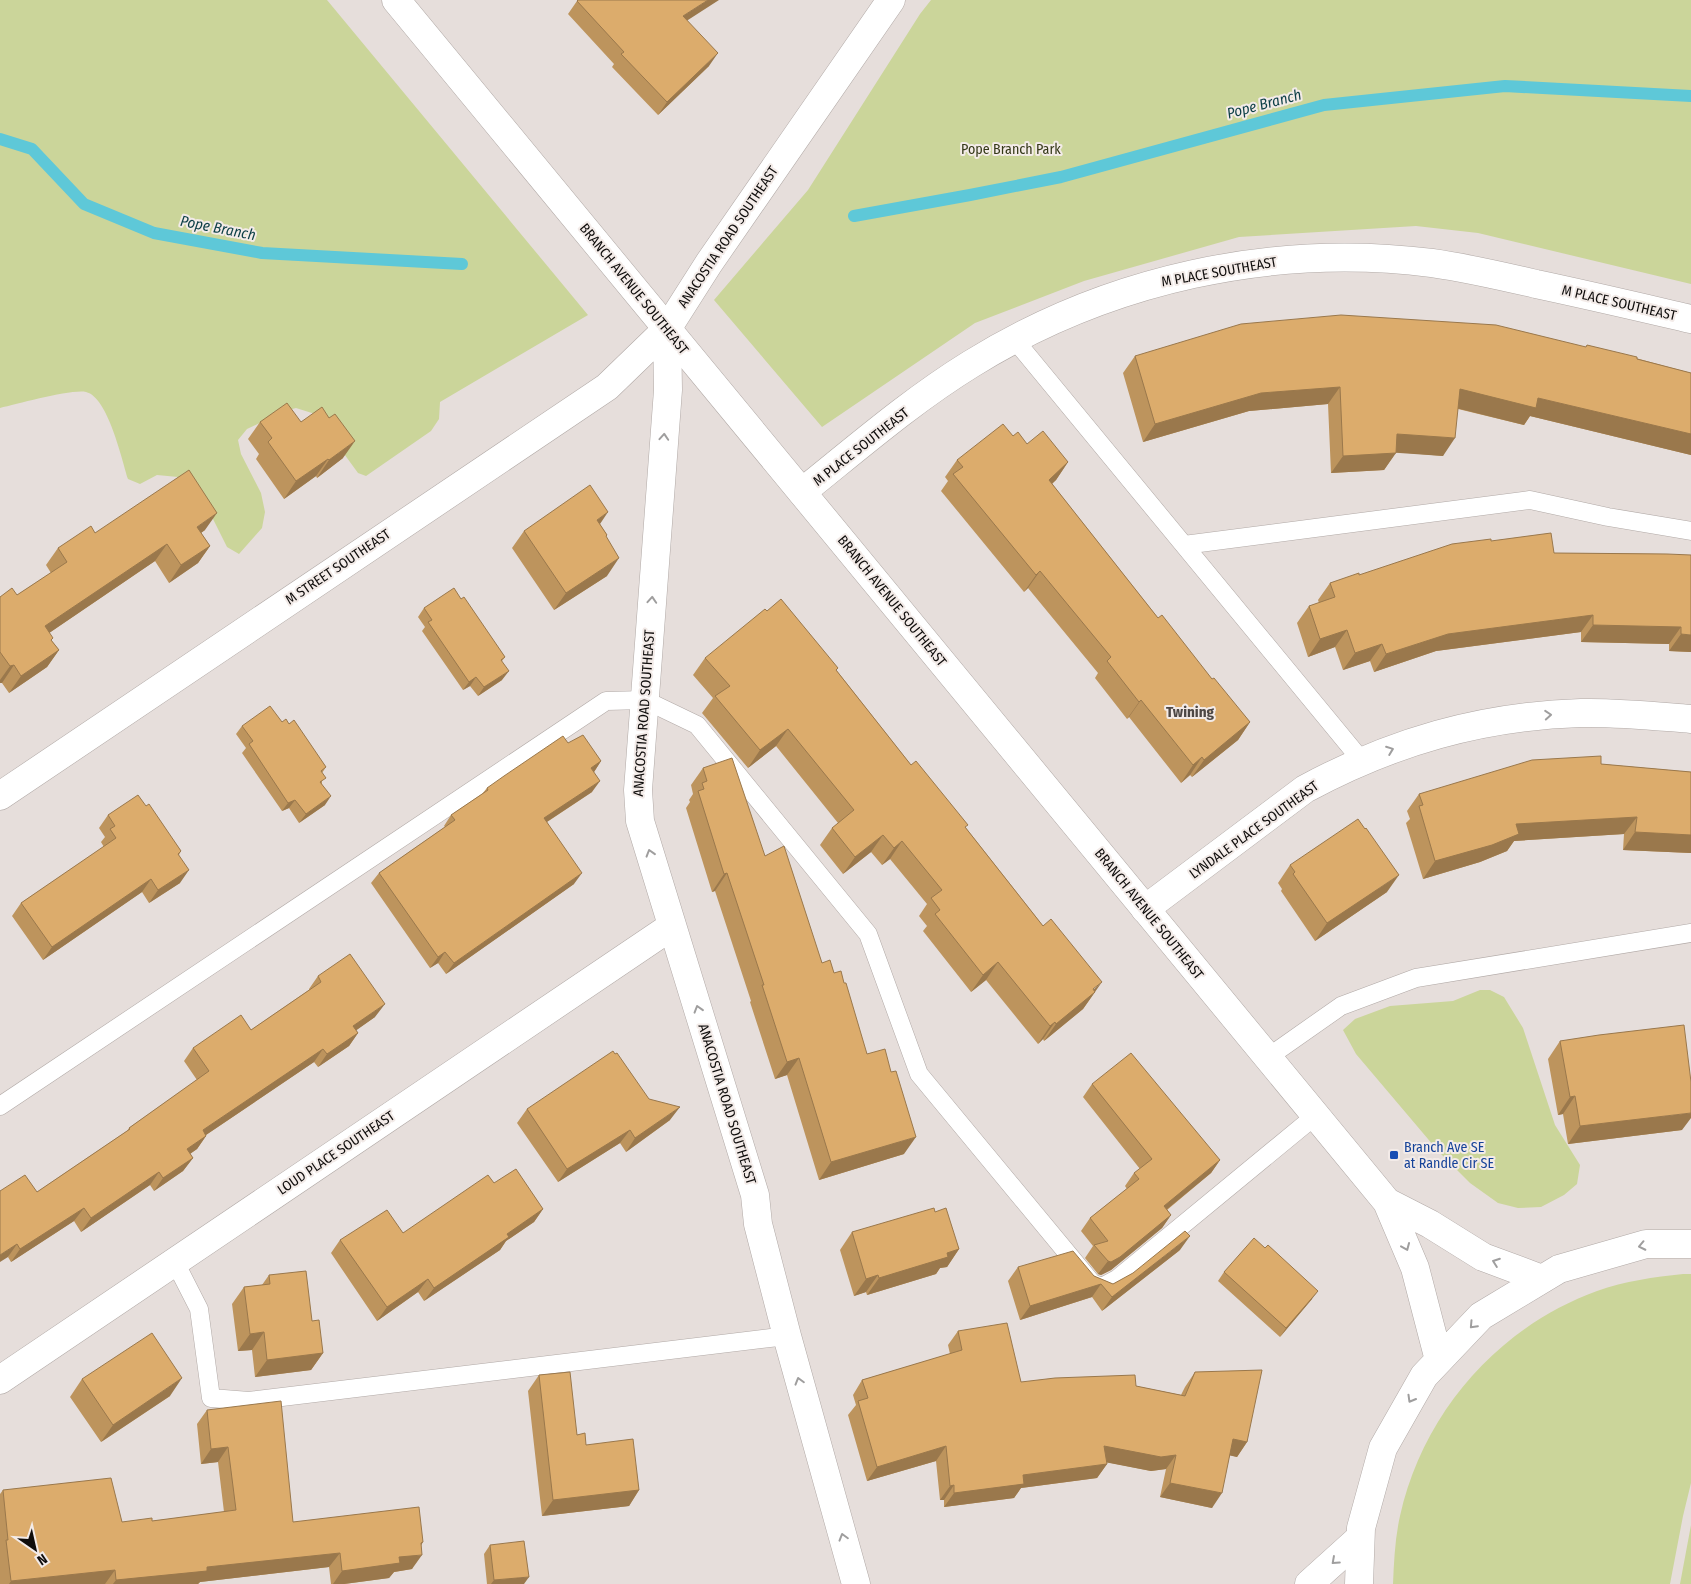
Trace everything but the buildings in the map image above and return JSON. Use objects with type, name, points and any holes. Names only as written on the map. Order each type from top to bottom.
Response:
[{"type":"street","name":"BRANCH AVENUE SOUTHEAST","points":[[396,0],[1387,1202],[1415,1268],[1439,1360]]},
{"type":"street","name":"ANACOSTIA ROAD SOUTHEAST","points":[[856,1584],[787,1336],[758,1224],[755,1195],[640,821],[638,790],[668,390],[667,329],[720,246],[891,0]]},
{"type":"street","name":"M PLACE SOUTHEAST","points":[[802,492],[942,385],[970,365],[1014,340],[1082,308],[1161,281],[1194,273],[1262,262],[1330,258],[1398,260],[1466,268],[1691,319]]},
{"type":"street","name":"M STREET SOUTHEAST","points":[[0,796],[606,387],[667,329]]},
{"type":"street","name":"LYNDALE PLACE SOUTHEAST","points":[[1145,910],[1305,789],[1362,760],[1392,748],[1454,729],[1517,718],[1582,713],[1691,719]]},
{"type":"street","name":"LOUD PLACE SOUTHEAST","points":[[0,1380],[672,926]]},
{"type":"street","name":"BRANCH AVENUE SOUTHEAST","points":[[1387,1202],[1430,1224],[1483,1257],[1542,1279]]},
{"type":"street","points":[[1359,1584],[1361,1528],[1382,1448],[1424,1376],[1481,1316],[1559,1269],[1646,1244],[1691,1244]]},
{"type":"street","points":[[1309,1584],[1360,1538]]},
{"type":"lane","points":[[1014,340],[1362,760]]},
{"type":"lane","points":[[1184,545],[1530,500],[1608,517],[1691,531]]},
{"type":"lane","points":[[0,1106],[606,701],[645,700],[697,725],[868,934],[919,1074],[1092,1282],[1102,1287],[1117,1279],[1316,1116]]},
{"type":"lane","points":[[1267,1058],[1341,1006],[1416,978],[1691,932]]},
{"type":"lane","points":[[175,1262],[199,1309],[212,1398],[249,1401],[787,1336]]},
{"type":"green space","points":[[0,0],[327,0],[588,315],[440,402],[439,419],[431,431],[366,476],[358,473],[315,414],[296,408],[285,411],[247,429],[238,440],[241,454],[261,493],[265,512],[262,528],[239,554],[227,547],[212,517],[178,477],[157,475],[140,484],[128,479],[113,430],[101,405],[94,396],[86,392],[69,393],[0,408]]},
{"type":"green space","name":"Pope Branch Park","points":[[931,0],[1691,0],[1691,284],[1478,233],[1416,226],[1239,237],[1084,281],[975,323],[822,427],[714,300],[808,190],[920,14]]},
{"type":"green space","points":[[1480,990],[1490,990],[1504,997],[1523,1028],[1555,1125],[1580,1165],[1577,1184],[1564,1195],[1541,1207],[1518,1208],[1498,1203],[1470,1183],[1439,1152],[1356,1054],[1343,1030],[1355,1019],[1390,1006],[1453,1001]]},
{"type":"green space","points":[[1691,1274],[1691,1483],[1670,1584],[1393,1584],[1398,1524],[1411,1478],[1427,1442],[1446,1409],[1470,1378],[1497,1351],[1528,1327],[1561,1307],[1597,1291],[1618,1285],[1650,1278]]},
{"type":"green space","points":[[1691,1525],[1691,1584],[1680,1584]]},
{"type":"waterway","name":"Pope Branch","points":[[854,216],[1061,177],[1324,105],[1505,86],[1691,96]]},
{"type":"waterway","name":"Pope Branch","points":[[0,139],[32,149],[84,204],[154,233],[262,253],[462,264]]},
{"type":"place","name":"Branch Ave SE at Randle Cir SE","points":[[1394,1155]]},
{"type":"district","name":"Twining","points":[[1190,712]]}]
